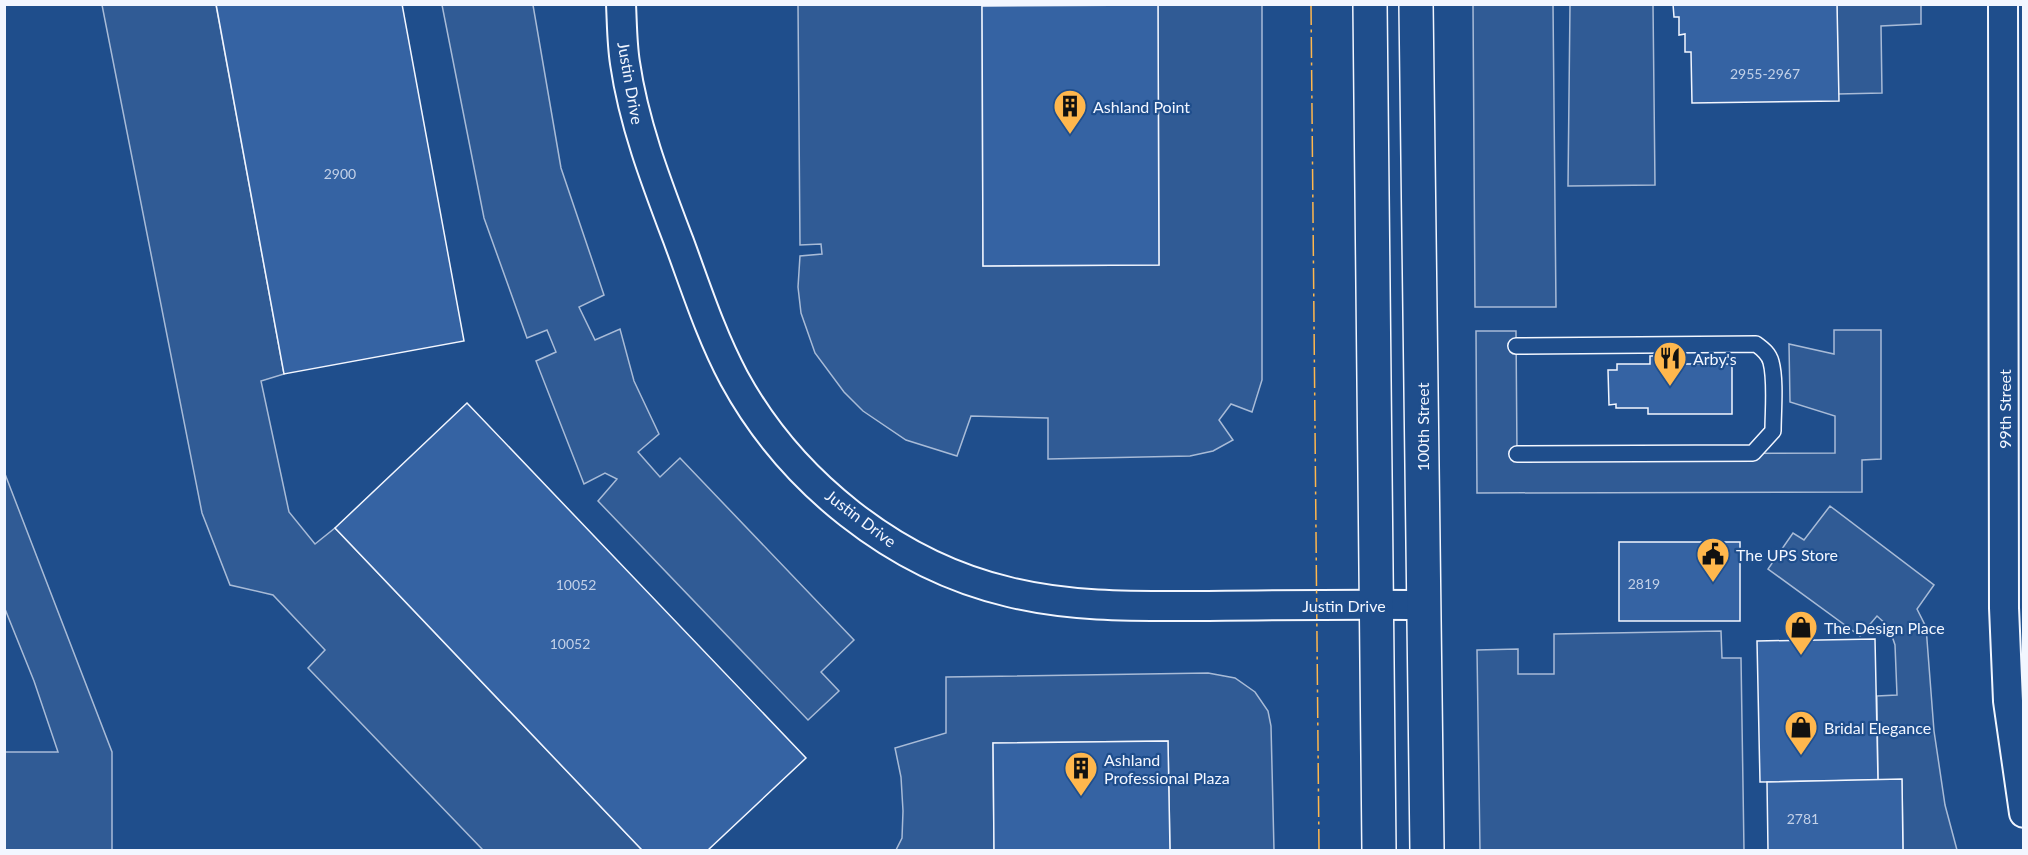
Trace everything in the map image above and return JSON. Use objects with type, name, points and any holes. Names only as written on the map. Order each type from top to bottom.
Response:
[{"type":"main road","points":[[1370,4],[1379,850]]},
{"type":"main road","name":"100th Street","points":[[1416,4],[1426,850]]},
{"type":"street","name":"Justin Drive","points":[[621,4],[625,63],[639,129],[652,171],[713,331],[734,378],[770,434],[807,476],[850,515],[899,548],[951,573],[1007,592],[1067,603],[1123,606],[1424,605]]},
{"type":"street","name":"99th Street","points":[[2003,4],[2004,608],[2008,701],[2024,813]]},
{"type":"lane","points":[[1516,346],[1756,344],[1766,351],[1771,362],[1773,431],[1753,453],[1517,454]]},
{"type":"shaded area","points":[[102,5],[216,5],[284,374],[261,381],[289,512],[315,544],[335,528],[642,850],[483,850],[308,668],[325,650],[273,595],[230,585],[202,513]]},
{"type":"shaded area","points":[[442,5],[533,5],[561,168],[604,295],[579,307],[595,340],[620,329],[634,381],[659,434],[638,452],[660,477],[680,458],[854,640],[821,672],[839,691],[808,720],[598,501],[617,479],[605,473],[584,484],[536,361],[556,352],[547,330],[527,338],[484,218]]},
{"type":"shaded area","points":[[798,5],[1158,5],[1262,5],[1262,380],[1252,412],[1231,404],[1219,420],[1233,440],[1213,451],[1190,456],[1048,459],[1048,418],[971,416],[957,456],[906,440],[863,411],[844,392],[815,353],[801,313],[798,287],[800,256],[822,254],[821,244],[800,245]],"holes":[[[1158,5],[1159,265],[983,266],[982,6]]]},
{"type":"shaded area","points":[[1473,5],[1553,5],[1556,307],[1475,307]]},
{"type":"shaded area","points":[[1570,5],[1653,5],[1655,185],[1568,186]]},
{"type":"shaded area","points":[[1837,5],[1921,5],[1921,24],[1881,26],[1882,93],[1838,94]]},
{"type":"shaded area","points":[[1834,330],[1881,330],[1881,459],[1862,460],[1862,492],[1477,493],[1476,331],[1516,331],[1517,454],[1835,453],[1835,416],[1790,402],[1789,344],[1834,354]]},
{"type":"shaded area","points":[[5,474],[112,752],[112,850],[5,850],[5,752],[58,752],[34,681],[5,609]]},
{"type":"shaded area","points":[[1830,506],[1934,585],[1917,609],[1926,627],[1934,731],[1945,805],[1957,850],[1903,850],[1902,780],[1878,780],[1877,696],[1897,695],[1895,645],[1889,627],[1877,616],[1860,636],[1768,569],[1793,533],[1804,540]]},
{"type":"shaded area","points":[[1721,631],[1722,658],[1741,658],[1744,850],[1480,850],[1477,650],[1518,649],[1518,674],[1554,674],[1554,634]]},
{"type":"shaded area","points":[[1208,673],[1235,678],[1255,692],[1268,711],[1271,726],[1274,850],[1170,850],[1168,741],[993,743],[994,850],[896,850],[902,838],[903,811],[901,777],[895,748],[946,733],[946,677]]},
{"type":"building","points":[[216,4],[402,4],[464,341],[284,374]]},
{"type":"building","points":[[1673,4],[1837,4],[1839,101],[1692,103],[1691,52],[1685,52],[1685,34],[1679,35],[1679,17],[1674,17]]},
{"type":"building","name":"Ashland Point","points":[[1158,5],[1159,265],[983,266],[982,6]]},
{"type":"building","name":"Arby's","points":[[1650,356],[1683,356],[1683,364],[1732,364],[1732,414],[1648,414],[1648,408],[1616,408],[1616,404],[1609,405],[1608,370],[1617,370],[1617,364],[1650,364]]},
{"type":"building","points":[[467,403],[806,758],[708,850],[642,850],[335,528]]},
{"type":"building","points":[[1619,542],[1740,542],[1740,621],[1619,621]]},
{"type":"building","points":[[1875,639],[1878,780],[1760,782],[1757,641]]},
{"type":"building","name":"Ashland Professional Plaza","points":[[1168,741],[1170,850],[994,850],[993,743]]},
{"type":"building","points":[[1902,779],[1903,850],[1768,850],[1767,782]]},
{"type":"power","points":[[1311,4],[1319,850]]},
{"type":"place","name":"Ashland Point","points":[[1070,135]]},
{"type":"place","name":"Arby's","points":[[1670,387]]},
{"type":"place","name":"The UPS Store","points":[[1713,583]]},
{"type":"place","name":"The Design Place","points":[[1801,656]]},
{"type":"place","name":"Bridal Elegance","points":[[1801,756]]},
{"type":"place","name":"Ashland Professional Plaza","points":[[1081,797]]}]
